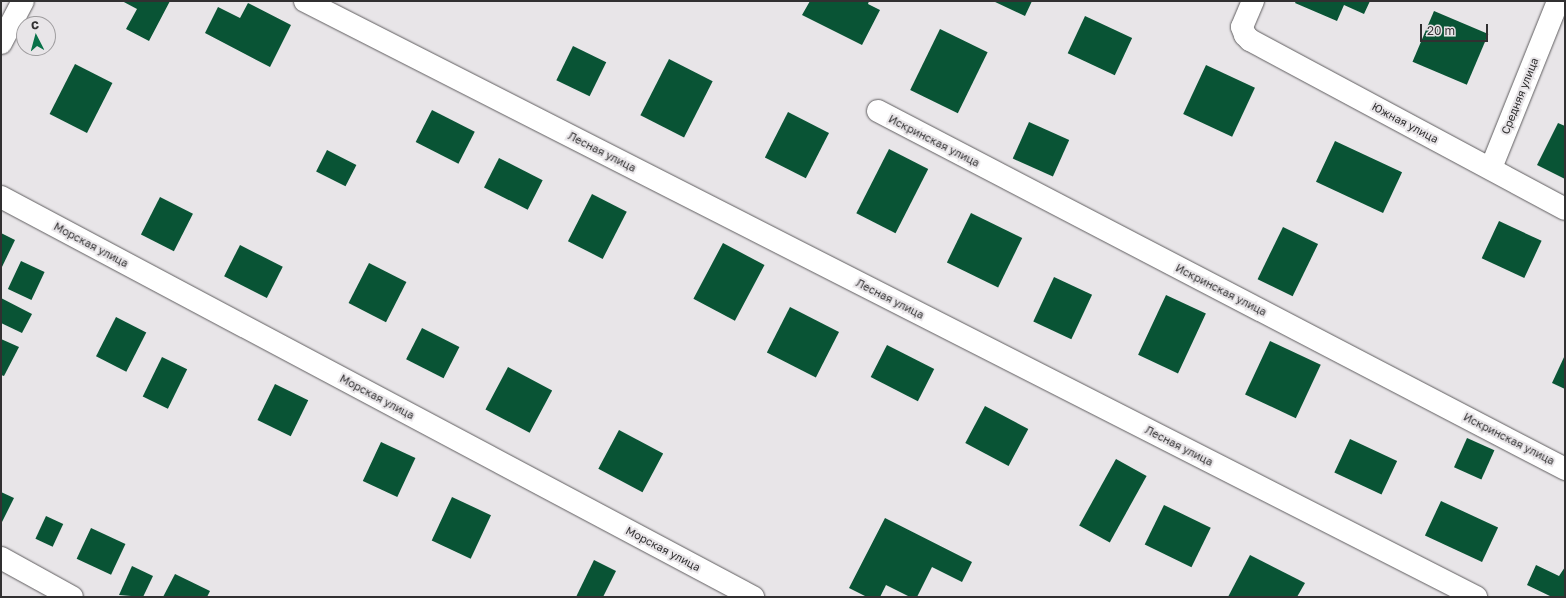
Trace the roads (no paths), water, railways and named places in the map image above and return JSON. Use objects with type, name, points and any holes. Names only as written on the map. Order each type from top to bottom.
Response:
[{"type":"street","points":[[1,43],[23,1]]},
{"type":"street","name":"Лесная улица","points":[[305,1],[1476,597]]},
{"type":"street","name":"Южная улица","points":[[1252,1],[1242,27],[1245,35],[1565,209]]},
{"type":"street","name":"Средняя улица","points":[[1490,168],[1558,1]]},
{"type":"street","name":"Искринская улица","points":[[878,112],[1565,469]]},
{"type":"street","name":"Морская улица","points":[[1,197],[753,597]]},
{"type":"street","points":[[1,558],[72,597]]}]
